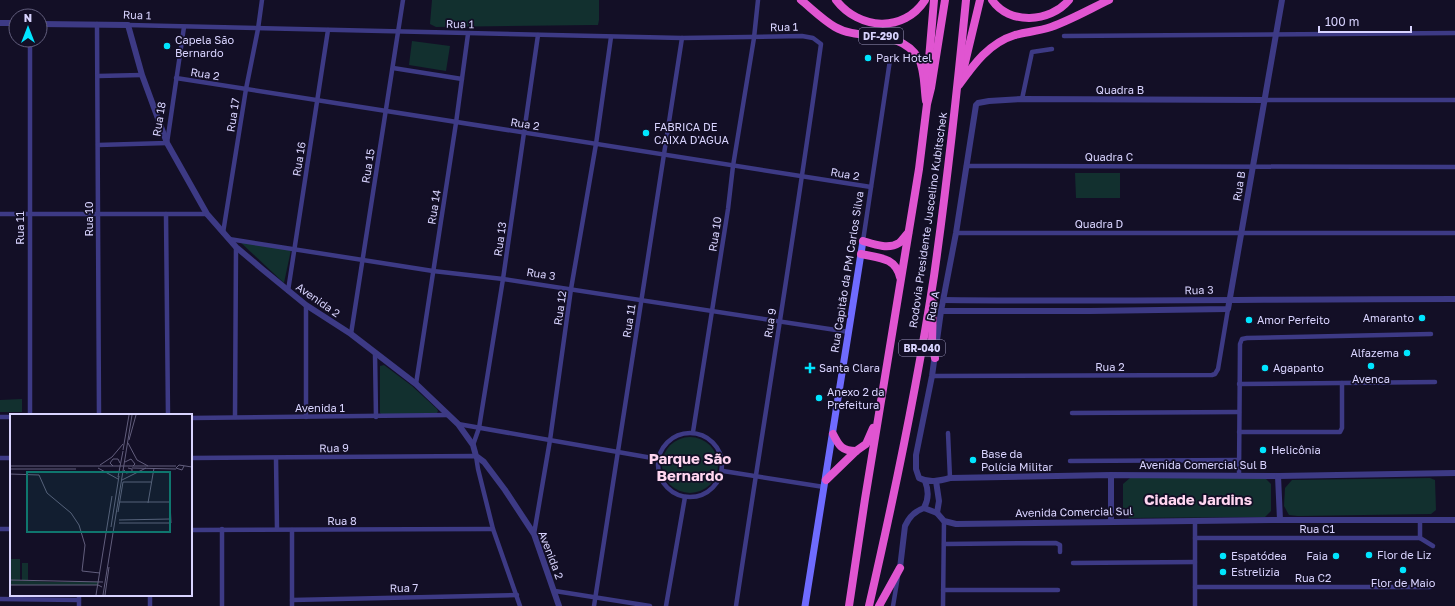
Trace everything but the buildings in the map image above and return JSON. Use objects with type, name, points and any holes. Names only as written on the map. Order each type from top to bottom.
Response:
[{"type":"highway","name":"DF-290","points":[[801,0],[835,27],[857,34],[881,36],[892,39],[914,53],[922,66],[927,103]]},
{"type":"highway","points":[[836,0],[844,9],[856,17],[871,23],[886,24],[896,23],[914,14],[926,0]]},
{"type":"highway","points":[[927,103],[934,0]]},
{"type":"highway","name":"Rodovia Presidente Juscelino Kubitschek","points":[[850,606],[900,281],[919,169],[927,103],[932,88],[945,0]]},
{"type":"highway","name":"Rodovia Presidente Juscelino Kubitschek","points":[[869,606],[911,407],[934,276],[958,86],[966,0]]},
{"type":"highway","points":[[958,86],[965,64],[980,0]]},
{"type":"highway","points":[[992,0],[996,6],[1006,13],[1027,18],[1048,15],[1068,0]]},
{"type":"highway","points":[[958,86],[974,64],[998,42],[1017,35],[1040,31],[1052,27],[1109,0]]},
{"type":"highway","points":[[863,241],[884,246],[892,246],[899,243],[908,233]]},
{"type":"highway","points":[[861,254],[894,263],[898,269],[900,281]]},
{"type":"highway","points":[[934,276],[932,342],[935,358]]},
{"type":"highway","points":[[825,484],[869,440],[880,414]]},
{"type":"highway","points":[[833,434],[842,448],[849,452],[856,452]]},
{"type":"highway","points":[[879,606],[900,568]]},
{"type":"main road","name":"Rua Capitão da PM Carlos Silva","points":[[805,606],[863,241]]},
{"type":"street","name":"Rua 17","points":[[223,233],[262,0]]},
{"type":"street","name":"Rua 15","points":[[351,334],[403,0]]},
{"type":"street","name":"Rua 10","points":[[693,432],[754,38],[758,0]]},
{"type":"street","name":"Rua B","points":[[1215,374],[1218,369],[1282,0]]},
{"type":"street","points":[[48,24],[98,24]]},
{"type":"street","name":"Rua 1","points":[[98,24],[611,37],[808,37],[813,38],[821,44]]},
{"type":"street","name":"Rua 10","points":[[98,24],[99,414]]},
{"type":"street","name":"Rua 18","points":[[128,25],[142,75],[167,143]]},
{"type":"street","name":"Rua 18","points":[[167,143],[184,27]]},
{"type":"street","name":"Rua 16","points":[[288,291],[328,30]]},
{"type":"street","points":[[1064,36],[1455,33]]},
{"type":"street","name":"Rua 14","points":[[416,384],[456,123],[468,34]]},
{"type":"street","name":"Rua 13","points":[[473,445],[479,428],[503,278],[538,35]]},
{"type":"street","name":"Rua 12","points":[[534,534],[550,440],[571,289],[596,144],[611,37]]},
{"type":"street","name":"Rua 11","points":[[594,606],[682,38]]},
{"type":"street","name":"Rua 9","points":[[736,606],[779,321],[803,176],[821,44]]},
{"type":"street","name":"Rua 11","points":[[30,48],[30,414]]},
{"type":"street","points":[[1022,99],[1032,52],[1052,50]]},
{"type":"street","name":"Rua Capitão da PM Carlos Silva","points":[[863,241],[890,60]]},
{"type":"street","points":[[393,68],[462,80]]},
{"type":"street","points":[[98,76],[142,75]]},
{"type":"street","name":"Rua 2","points":[[176,78],[385,112],[871,187]]},
{"type":"street","name":"Quadra B","points":[[976,105],[981,102],[1022,99],[1265,100]]},
{"type":"street","points":[[1265,100],[1455,100]]},
{"type":"street","name":"Rua A","points":[[926,481],[919,478],[915,463],[932,376],[941,311],[956,234],[976,105]]},
{"type":"street","points":[[98,145],[167,143]]},
{"type":"street","name":"Avenida 2","points":[[167,143],[207,214],[236,247],[306,305],[351,334],[416,384],[458,424],[473,445],[493,529],[520,606]]},
{"type":"street","name":"Quadra C","points":[[966,166],[1455,167]]},
{"type":"street","points":[[0,214],[207,214]]},
{"type":"street","points":[[166,214],[168,414]]},
{"type":"street","name":"Quadra D","points":[[956,234],[1455,233]]},
{"type":"street","name":"Rua 3","points":[[229,239],[362,260],[503,278],[849,332]]},
{"type":"street","points":[[235,417],[236,247]]},
{"type":"street","name":"Rua 3","points":[[944,300],[1090,301],[1455,299]]},
{"type":"street","points":[[1090,301],[1090,311]]},
{"type":"street","points":[[306,305],[306,417]]},
{"type":"street","name":"Rua 3","points":[[941,311],[1228,310]]},
{"type":"street","points":[[1239,476],[1239,384],[1240,344],[1242,339],[1431,334]]},
{"type":"street","points":[[375,353],[376,417]]},
{"type":"street","name":"Rua 2","points":[[932,376],[1215,374]]},
{"type":"street","points":[[1239,384],[1435,382]]},
{"type":"street","points":[[1239,432],[1337,433],[1341,430],[1342,383]]},
{"type":"street","points":[[1072,413],[1239,412]]},
{"type":"street","name":"Avenida 1","points":[[192,418],[449,415]]},
{"type":"street","points":[[458,424],[658,459]]},
{"type":"street","points":[[693,432],[704,435],[713,441],[723,460],[722,471],[719,480],[713,488],[705,494],[695,497],[685,497],[675,494],[667,488],[661,480],[658,470],[658,459],[666,443],[683,433],[693,432]]},
{"type":"street","points":[[893,606],[907,521],[916,512],[924,508],[927,502],[928,494],[926,481],[936,481],[950,478],[948,433]]},
{"type":"street","name":"Rua 9","points":[[192,458],[476,456]]},
{"type":"street","name":"Avenida 2","points":[[476,456],[484,462],[534,534],[560,606]]},
{"type":"street","points":[[276,458],[277,529]]},
{"type":"street","points":[[1070,461],[1239,460]]},
{"type":"street","points":[[722,471],[825,484]]},
{"type":"street","name":"Avenida Comercial Sul B","points":[[950,478],[1112,475],[1278,476],[1455,473]]},
{"type":"street","points":[[1111,522],[1112,475]]},
{"type":"street","points":[[1278,476],[1280,520]]},
{"type":"street","points":[[936,481],[939,501],[937,513]]},
{"type":"street","points":[[666,606],[685,497]]},
{"type":"street","points":[[924,508],[937,513],[944,521],[943,606]]},
{"type":"street","name":"Avenida Comercial Sul","points":[[944,521],[956,524],[1280,520],[1455,520]]},
{"type":"street","points":[[1420,520],[1420,538],[1433,546]]},
{"type":"street","points":[[1195,606],[1196,521]]},
{"type":"street","points":[[222,529],[222,606]]},
{"type":"street","name":"Rua 8","points":[[192,530],[493,529]]},
{"type":"street","points":[[292,530],[292,606]]},
{"type":"street","name":"Rua C1","points":[[1196,538],[1420,538]]},
{"type":"street","points":[[944,544],[1056,543],[1060,545],[1060,552]]},
{"type":"street","points":[[1073,562],[1195,562]]},
{"type":"street","name":"Rua C2","points":[[1196,587],[1430,587]]},
{"type":"street","points":[[943,590],[1058,590]]},
{"type":"street","points":[[555,592],[650,606]]},
{"type":"street","name":"Rua 7","points":[[292,600],[517,595]]},
{"type":"street","points":[[0,598],[79,597],[79,606]]},
{"type":"green space","points":[[432,0],[599,0],[599,20],[598,25],[436,27],[430,24]]},
{"type":"green space","points":[[412,41],[450,46],[446,71],[409,65]]},
{"type":"green space","points":[[1075,173],[1120,173],[1120,198],[1076,198]]},
{"type":"green space","points":[[239,241],[291,250],[284,283]]},
{"type":"green space","points":[[384,365],[412,386],[437,409],[438,411],[436,415],[383,416],[380,413],[380,366]]},
{"type":"green space","points":[[22,399],[22,412],[0,412],[0,400]]},
{"type":"green space","points":[[690,437],[701,439],[710,445],[716,454],[718,465],[716,476],[710,485],[701,491],[690,493],[679,491],[670,485],[664,476],[662,465],[664,454],[670,445],[679,439]]},
{"type":"green space","points":[[1130,478],[1265,478],[1271,484],[1271,511],[1265,517],[1129,518],[1123,511],[1123,484]]},
{"type":"green space","points":[[1430,478],[1435,480],[1436,510],[1431,514],[1298,516],[1289,515],[1284,506],[1285,488],[1292,480]]},
{"type":"place","name":"Capela São Bernardo","points":[[167,46]]},
{"type":"place","name":"Park Hotel","points":[[868,58]]},
{"type":"place","name":"FABRICA DE CAIXA D'AGUA","points":[[646,133]]},
{"type":"place","name":"Amaranto","points":[[1422,318]]},
{"type":"place","name":"Amor Perfeito","points":[[1249,320]]},
{"type":"place","name":"Alfazema","points":[[1407,353]]},
{"type":"place","name":"Avenca","points":[[1371,366]]},
{"type":"place","name":"Santa Clara","points":[[810,368]]},
{"type":"place","name":"Agapanto","points":[[1265,368]]},
{"type":"place","name":"Anexo 2 da Prefeitura","points":[[819,398]]},
{"type":"place","name":"Helicônia","points":[[1263,450]]},
{"type":"place","name":"Base da Polícia Militar","points":[[973,460]]},
{"type":"place","name":"Flor de Liz","points":[[1369,555]]},
{"type":"place","name":"Espatódea","points":[[1223,556]]},
{"type":"place","name":"Faia","points":[[1336,556]]},
{"type":"place","name":"Flor de Maio","points":[[1403,570]]},
{"type":"place","name":"Estrelizia","points":[[1223,572]]},
{"type":"district","name":"Parque São Bernardo","points":[[690,468]]},
{"type":"district","name":"Cidade Jardins","points":[[1198,500]]}]
